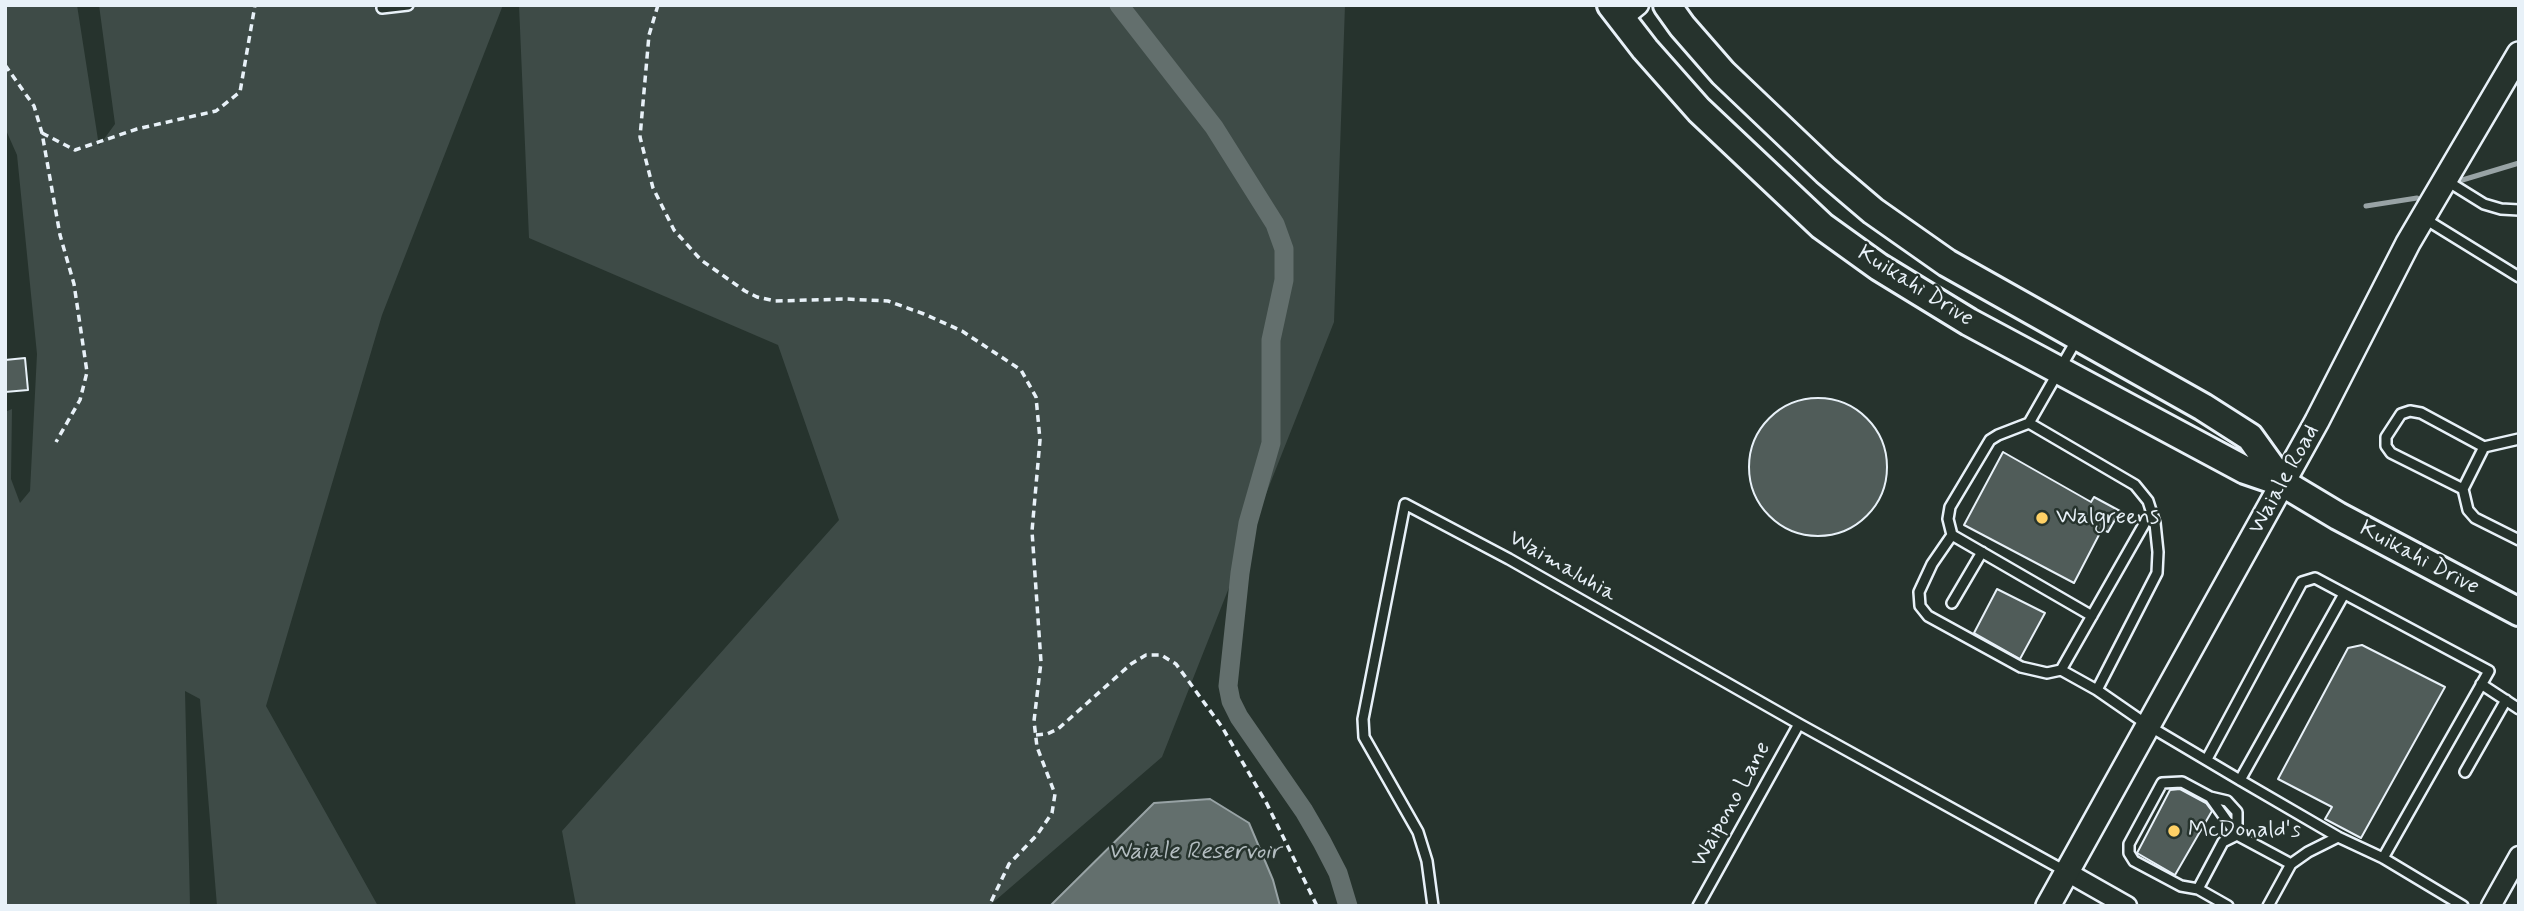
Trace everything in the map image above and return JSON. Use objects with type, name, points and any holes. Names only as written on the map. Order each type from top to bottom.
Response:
[{"type":"main road","name":"Kuikahi Drive","points":[[1667,5],[1723,73],[1826,171],[1874,211],[1947,263],[2203,407],[2250,437],[2283,483]]},
{"type":"main road","name":"Kuikahi Drive","points":[[1624,10],[1699,110],[1822,226],[1879,267],[1969,323],[2245,470],[2283,483],[2338,516],[2519,612]]},
{"type":"street","name":"Waiale Road","points":[[2049,906],[2283,483],[2423,217],[2519,54]]},
{"type":"street","points":[[2491,906],[2519,856]]},
{"type":"street","points":[[2067,872],[2127,906]]},
{"type":"lane","points":[[383,8],[408,5]]},
{"type":"lane","points":[[2444,179],[2484,204],[2519,210]]},
{"type":"lane","points":[[2423,217],[2519,277]]},
{"type":"lane","points":[[2078,337],[2029,423],[1990,440],[1950,507],[1948,519],[1952,535],[2092,616]]},
{"type":"lane","points":[[2463,489],[2392,453],[2386,446],[2385,437],[2401,414],[2410,411],[2421,414],[2484,447],[2519,439]]},
{"type":"lane","points":[[2029,423],[2135,485],[2148,501],[2151,512],[2158,552],[2157,573],[2097,690]]},
{"type":"lane","points":[[2484,447],[2463,489],[2468,510],[2475,518],[2519,540]]},
{"type":"lane","name":"Waimaluhia","points":[[1433,906],[1427,861],[1418,832],[1364,737],[1363,719],[1405,504],[1509,559],[2067,872]]},
{"type":"lane","points":[[2061,670],[2151,512]]},
{"type":"lane","points":[[1952,535],[1932,564],[1919,592],[1920,606],[1928,616],[2021,667],[2047,673],[2061,670],[2240,780],[2338,837],[2383,858],[2463,906]]},
{"type":"lane","points":[[1952,603],[1982,552]]},
{"type":"lane","points":[[2207,759],[2302,582],[2315,578],[2489,671],[2383,858]]},
{"type":"lane","points":[[2240,780],[2344,594]]},
{"type":"lane","points":[[2482,684],[2519,709]]},
{"type":"lane","points":[[2465,772],[2506,700]]},
{"type":"lane","name":"Waipono Lane","points":[[1698,906],[1799,724]]},
{"type":"lane","points":[[2228,906],[2198,889],[2181,886],[2134,861],[2129,853],[2129,844],[2162,783],[2171,781],[2182,782],[2210,797],[2227,801],[2237,812],[2237,835]]},
{"type":"lane","points":[[2237,835],[2291,864]]},
{"type":"lane","points":[[2198,889],[2222,842],[2237,835]]},
{"type":"lane","points":[[2267,906],[2291,864],[2338,837]]},
{"type":"path","points":[[43,133],[75,150],[137,129],[216,111],[240,92],[255,5]]},
{"type":"path","points":[[658,5],[649,35],[640,137],[653,188],[674,230],[701,260],[757,297],[775,301],[888,301],[924,314],[962,331],[1021,370],[1036,397],[1040,440],[1032,531],[1041,662],[1034,721],[1037,747],[1055,794],[1052,813],[1037,835],[1009,864],[989,906]]},
{"type":"path","points":[[5,65],[34,106],[43,133],[60,236],[74,284],[87,372],[80,400],[56,442]]},
{"type":"path","points":[[1036,735],[1058,729],[1131,664],[1146,654],[1161,655],[1175,664],[1222,727],[1268,804],[1317,906]]},
{"type":"shaded area","points":[[5,5],[77,5],[99,146],[115,124],[99,5],[503,5],[382,315],[266,706],[378,906],[217,906],[200,699],[185,691],[190,906],[5,906],[5,412],[12,409],[11,479],[20,503],[30,491],[37,354],[17,155],[5,128]]},
{"type":"shaded area","points":[[519,5],[1345,5],[1334,322],[1162,757],[989,906],[576,906],[562,831],[839,520],[778,345],[529,238]]},
{"type":"water","name":"Waiale Reservoir","points":[[1210,799],[1249,823],[1273,880],[1280,906],[1050,906],[1154,803]]},
{"type":"building","points":[[25,358],[28,390],[5,392],[5,360]]},
{"type":"building","points":[[1818,398],[1844,404],[1866,419],[1881,441],[1887,467],[1881,493],[1866,515],[1844,530],[1818,536],[1792,530],[1770,515],[1755,493],[1749,467],[1755,441],[1770,419],[1792,404]]},
{"type":"building","name":"Walgreens","points":[[2003,452],[2091,502],[2094,497],[2120,511],[2108,532],[2102,529],[2074,583],[1964,525]]},
{"type":"building","points":[[1997,589],[2045,613],[2020,659],[1974,633]]},
{"type":"building","points":[[2362,645],[2445,687],[2361,838],[2325,819],[2332,807],[2278,779],[2348,648]]},
{"type":"building","name":"McDonald's","points":[[2180,789],[2206,803],[2212,811],[2175,875],[2137,853],[2170,790]]},
{"type":"waterway","points":[[1119,5],[1214,127],[1275,224],[1284,249],[1284,280],[1271,340],[1271,443],[1248,523],[1228,686],[1231,701],[1239,717],[1304,811],[1322,842],[1338,873],[1348,906]]},
{"type":"waterway","points":[[2459,181],[2519,163]]},
{"type":"waterway","points":[[2366,206],[2417,198]]},
{"type":"place","name":"Walgreens","points":[[2042,518]]},
{"type":"place","name":"McDonald's","points":[[2174,831]]}]
